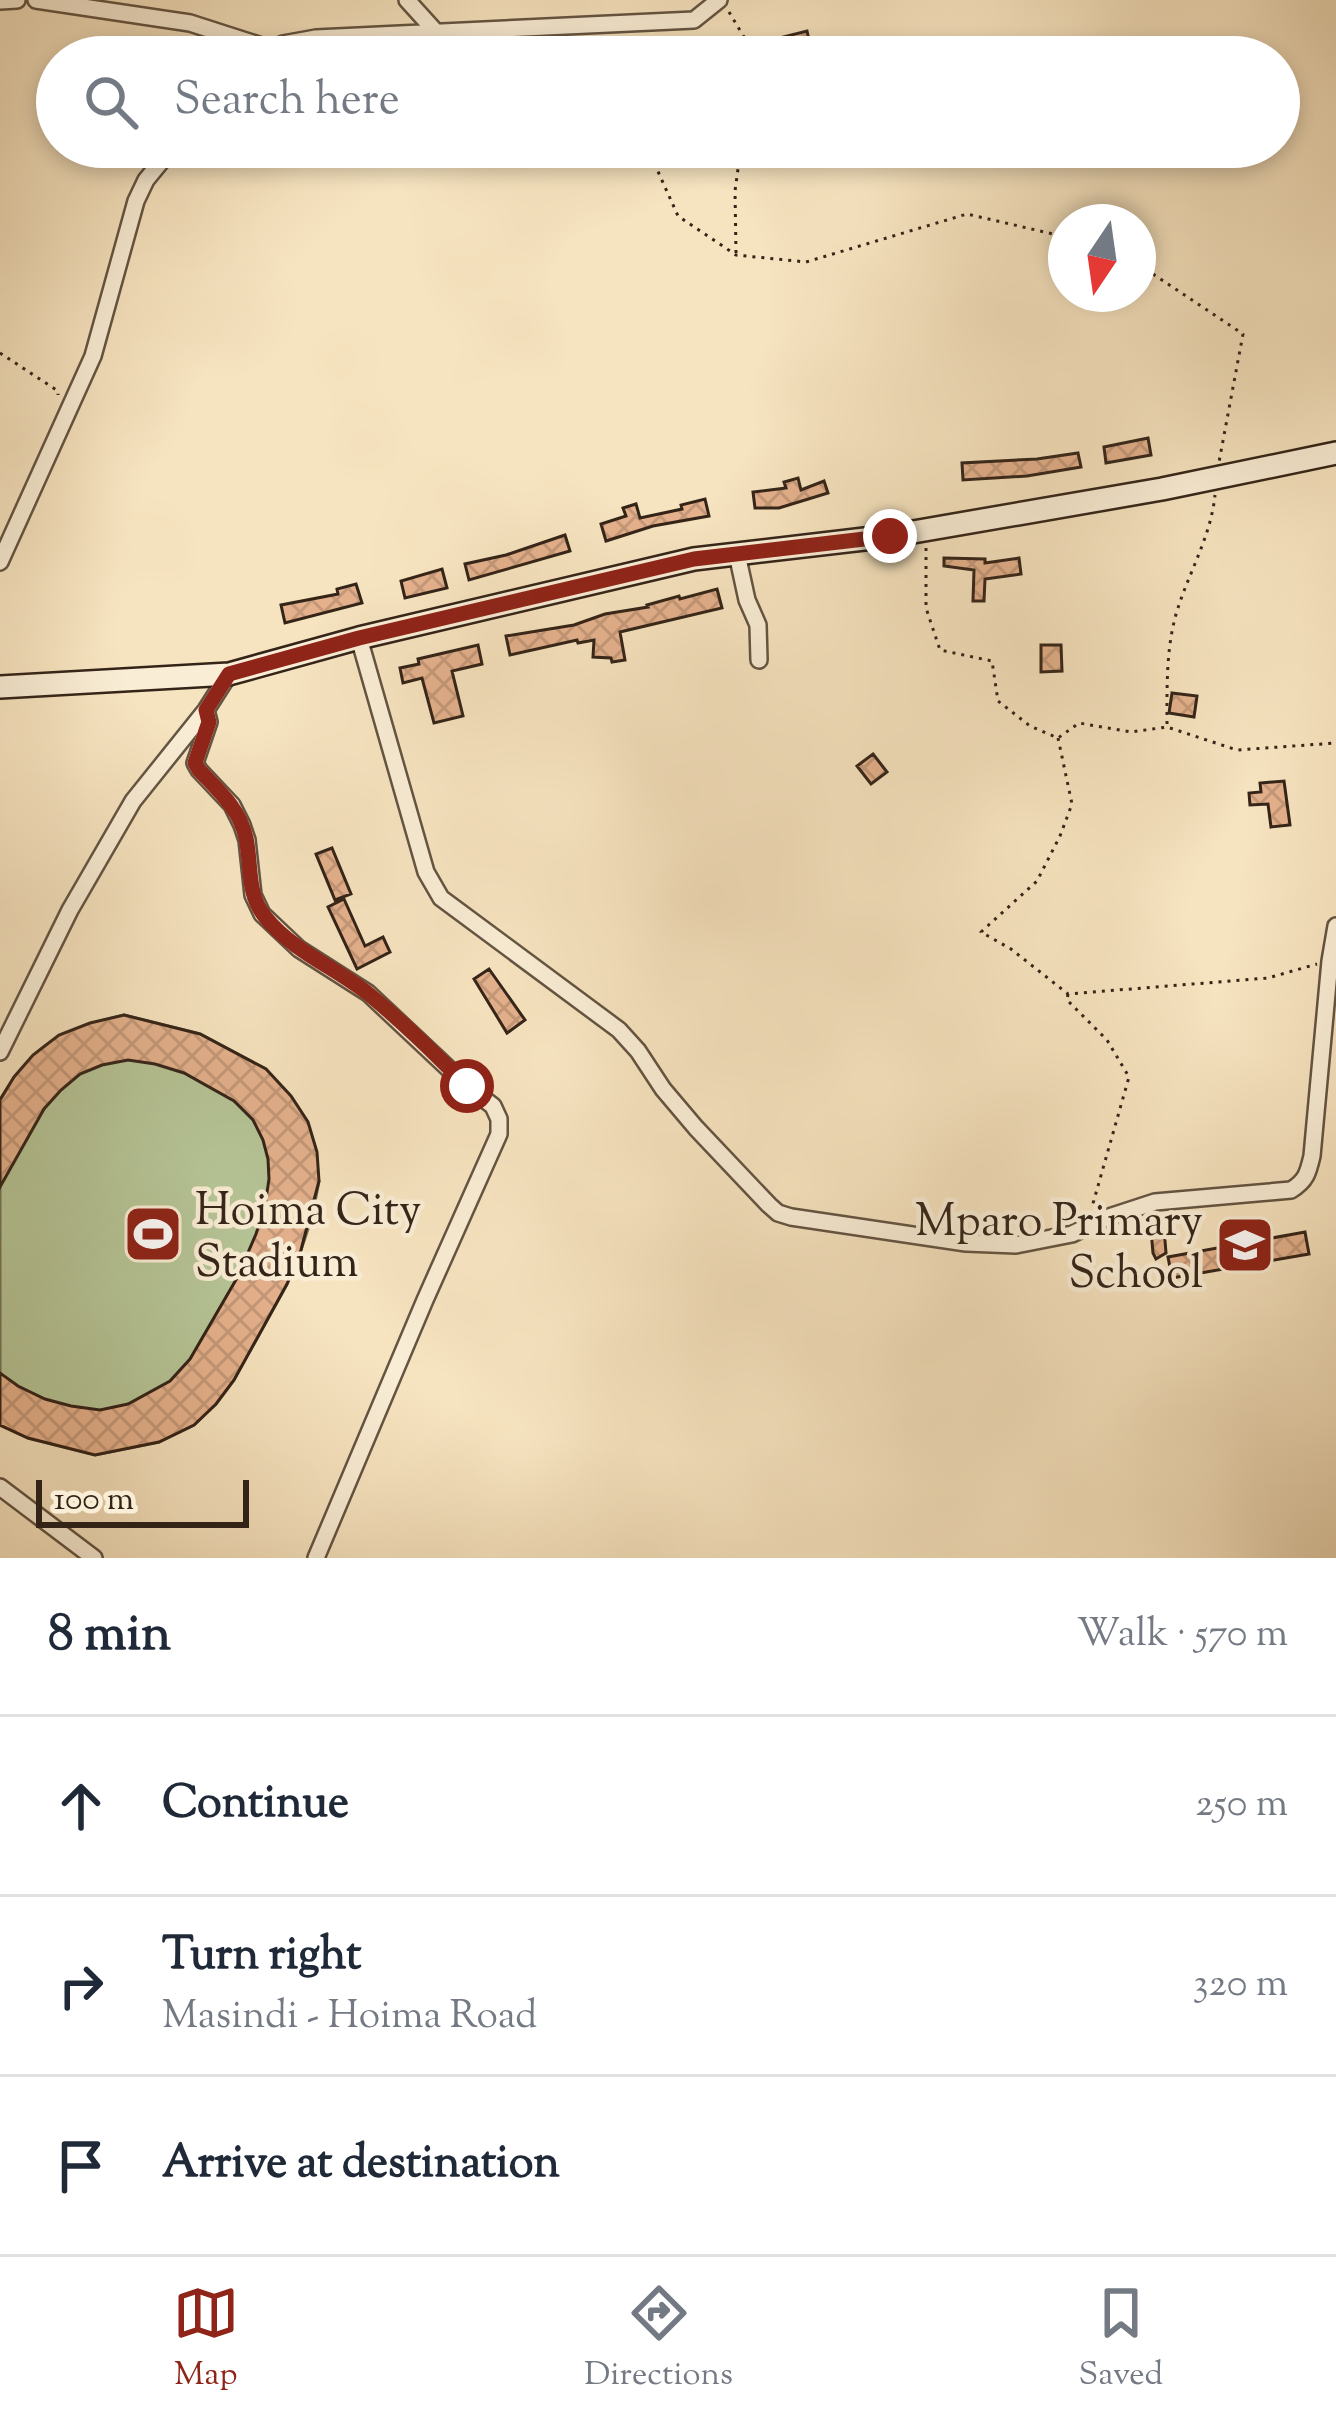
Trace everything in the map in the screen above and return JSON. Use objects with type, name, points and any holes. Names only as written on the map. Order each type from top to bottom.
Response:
[{"type":"main road","points":[[0,687],[229,674],[359,638],[694,559],[923,530],[1336,453]]},
{"type":"street","points":[[0,1],[17,0]]},
{"type":"street","points":[[36,0],[190,22],[224,36]]},
{"type":"street","points":[[407,0],[436,32]]},
{"type":"street","points":[[356,36],[694,20],[721,0]]},
{"type":"street","points":[[0,562],[93,356],[136,201],[156,168]]},
{"type":"street","points":[[737,554],[758,625],[759,660]]},
{"type":"street","points":[[359,638],[426,872],[441,898],[619,1030],[696,1128],[778,1213],[992,1246],[1045,1241],[1155,1202],[1291,1190],[1302,1184],[1312,1156],[1336,926]]},
{"type":"street","points":[[0,1052],[70,910],[133,801],[229,674]]},
{"type":"street","points":[[206,710],[209,722],[195,763],[232,805],[242,825],[253,896],[262,914],[299,950],[368,993],[494,1106],[499,1119],[499,1134],[316,1558]]},
{"type":"street","points":[[0,1487],[94,1558]]},
{"type":"path","points":[[721,0],[743,36]]},
{"type":"path","points":[[657,168],[679,216],[736,255],[806,262],[967,214],[1048,233]]},
{"type":"path","points":[[736,255],[738,168]]},
{"type":"path","points":[[1156,276],[1243,334],[1216,478],[1213,520],[1176,615],[1167,671],[1167,728]]},
{"type":"path","points":[[0,352],[58,391],[59,433]]},
{"type":"path","points":[[923,530],[928,556],[926,608],[940,650],[992,662],[998,701],[1030,726],[1058,738]]},
{"type":"path","points":[[1058,738],[1078,724],[1131,732],[1167,728],[1237,750],[1336,743]]},
{"type":"path","points":[[1058,738],[1072,804],[1060,836],[1037,881],[981,932],[1068,994],[1268,978],[1330,961]]},
{"type":"path","points":[[1068,994],[1067,1000],[1107,1040],[1129,1076],[1088,1226]]},
{"type":"green space","name":"Hoima City Stadium","points":[[124,1015],[200,1034],[266,1069],[319,1181],[312,1217],[287,1284],[216,1404],[194,1425],[159,1442],[95,1455],[28,1438],[0,1425],[0,1100],[25,1065],[51,1042]]},
{"type":"building","points":[[1148,438],[1151,455],[1106,463],[1104,447]]},
{"type":"building","points":[[1078,453],[1081,467],[963,480],[962,463]]},
{"type":"building","points":[[798,478],[801,490],[824,481],[828,493],[779,508],[755,508],[753,492],[786,488],[784,482]]},
{"type":"building","points":[[705,499],[709,516],[606,541],[601,524],[626,516],[623,508],[636,504],[640,518]]},
{"type":"building","points":[[565,535],[570,551],[469,580],[465,564]]},
{"type":"building","points":[[944,558],[985,559],[985,563],[1019,558],[1021,574],[985,579],[984,601],[973,601],[974,570],[944,566]]},
{"type":"building","points":[[442,569],[447,588],[405,598],[401,581]]},
{"type":"building","points":[[356,584],[362,603],[285,623],[281,605],[338,594],[337,589]]},
{"type":"building","points":[[717,589],[722,608],[620,632],[625,660],[593,657],[594,640],[510,655],[506,636],[574,625]]},
{"type":"building","points":[[478,645],[482,664],[452,671],[463,716],[434,723],[422,678],[403,683],[400,668]]},
{"type":"building","points":[[1041,645],[1061,645],[1062,671],[1041,672]]},
{"type":"building","points":[[1172,693],[1197,696],[1194,717],[1169,713]]},
{"type":"building","points":[[873,754],[887,772],[871,784],[857,766]]},
{"type":"building","points":[[1284,781],[1290,825],[1271,827],[1268,804],[1250,805],[1249,793],[1261,792],[1260,783]]},
{"type":"building","points":[[332,848],[351,894],[335,900],[316,854]]},
{"type":"building","points":[[344,899],[365,946],[383,937],[390,952],[357,969],[328,907]]},
{"type":"building","points":[[489,969],[525,1020],[507,1033],[474,979]]},
{"type":"building","points":[[124,1015],[200,1034],[266,1069],[308,1122],[319,1181],[287,1284],[216,1404],[194,1425],[159,1442],[95,1455],[28,1438],[0,1425],[0,1373],[45,1399],[100,1410],[128,1404],[170,1381],[190,1359],[237,1278],[256,1234],[269,1179],[263,1140],[253,1120],[234,1101],[184,1073],[128,1060],[80,1074],[61,1090],[44,1109],[0,1187],[0,1100],[14,1077],[59,1035]]},
{"type":"building","points":[[1163,1216],[1166,1253],[1156,1259],[1150,1218]]},
{"type":"building","points":[[1305,1232],[1309,1254],[1172,1278],[1168,1257]]},
{"type":"place","name":"Hoima City Stadium","points":[[153,1234]]},
{"type":"place","name":"Mparo Primary School","points":[[1245,1245]]},
{"type":"route","points":[[467,1086],[368,993],[299,950],[262,914],[253,896],[242,825],[232,805],[195,763],[209,722],[206,710],[229,674],[359,638],[694,559],[890,536]]}]
